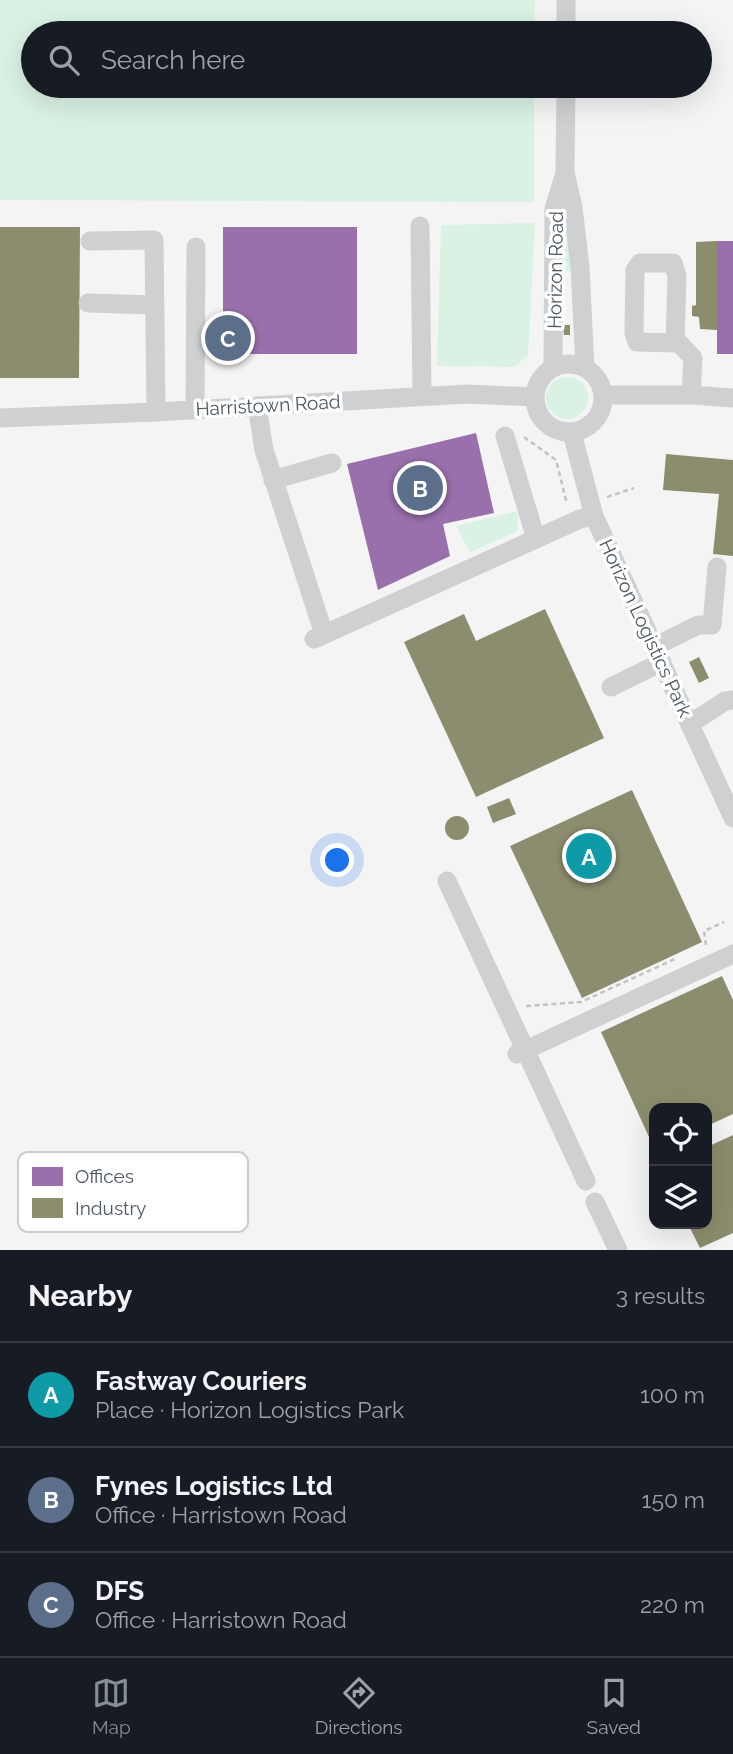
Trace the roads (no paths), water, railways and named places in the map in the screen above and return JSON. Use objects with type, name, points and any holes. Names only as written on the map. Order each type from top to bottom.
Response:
[{"type":"street","points":[[566,0],[566,21]]},
{"type":"street","name":"Horizon Road","points":[[566,98],[565,172],[573,207],[580,267],[585,368]]},
{"type":"street","name":"Horizon Road","points":[[553,368],[554,209],[565,172]]},
{"type":"street","points":[[420,226],[422,396]]},
{"type":"street","points":[[90,241],[154,240],[156,412]]},
{"type":"street","points":[[195,410],[196,247]]},
{"type":"street","points":[[88,303],[155,305]]},
{"type":"street","points":[[675,343],[693,358],[691,395]]},
{"type":"street","points":[[575,365],[585,368],[600,384],[603,395],[599,416],[583,430],[572,433],[550,427],[536,408],[535,397],[544,376],[553,368],[575,365]]},
{"type":"street","name":"Harristown Road","points":[[0,418],[467,394],[535,397]]},
{"type":"street","points":[[603,395],[733,398]]},
{"type":"street","points":[[257,406],[273,480],[319,637],[580,519],[593,509]]},
{"type":"street","name":"Horizon Logistics Park","points":[[572,433],[593,509],[690,724],[727,787],[733,818]]},
{"type":"street","points":[[512,435],[536,539]]},
{"type":"street","points":[[273,480],[332,463]]},
{"type":"street","points":[[611,687],[698,625],[712,625],[717,567]]},
{"type":"street","points":[[690,724],[724,701],[733,700]]},
{"type":"street","points":[[447,881],[507,1007],[522,1051],[586,1181]]},
{"type":"street","points":[[522,1051],[733,954]]},
{"type":"street","points":[[595,1202],[618,1250]]},
{"type":"place","name":"DFS","points":[[228,338]]},
{"type":"place","name":"Fynes Logistics Ltd","points":[[420,488]]},
{"type":"place","name":"Fastway Couriers","points":[[589,856]]}]
